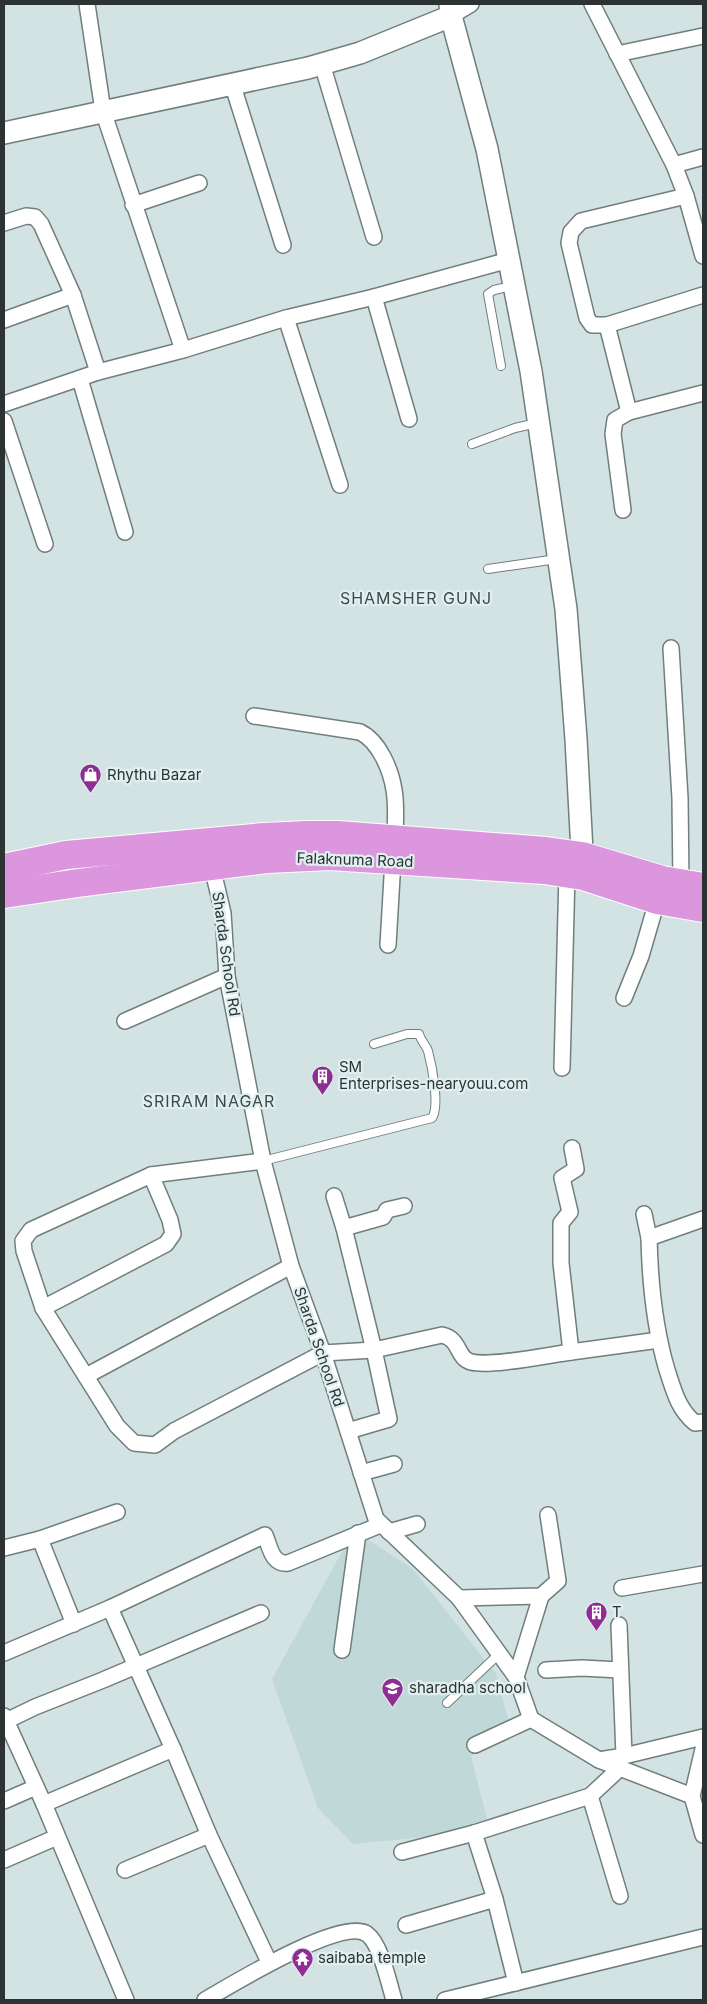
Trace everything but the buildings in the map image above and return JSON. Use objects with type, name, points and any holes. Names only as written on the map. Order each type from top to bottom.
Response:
[{"type":"highway","name":"Falaknuma Road","points":[[4,894],[78,883],[306,835],[338,835],[394,850],[578,868],[676,888],[703,908]]},
{"type":"highway","name":"Falaknuma Road","points":[[4,868],[66,856],[213,855]]},
{"type":"main road","points":[[4,133],[322,64],[360,53],[451,10],[487,149],[531,371],[539,423],[559,559],[568,637],[576,739],[578,868]]},
{"type":"street","points":[[87,4],[103,111],[183,350]]},
{"type":"street","points":[[451,10],[471,4]]},
{"type":"street","points":[[592,4],[674,164],[686,196],[703,256]]},
{"type":"street","points":[[617,54],[703,36]]},
{"type":"street","points":[[322,64],[374,237]]},
{"type":"street","points":[[232,83],[283,245]]},
{"type":"street","points":[[674,164],[703,157]]},
{"type":"street","points":[[133,204],[199,183]]},
{"type":"street","points":[[686,196],[581,221],[571,232],[569,243],[587,318],[592,324],[607,325],[703,294]]},
{"type":"street","points":[[4,223],[26,216],[35,217],[41,224],[73,295],[98,372]]},
{"type":"street","points":[[4,404],[98,372],[183,350],[286,318],[374,297],[509,260]]},
{"type":"street","points":[[4,320],[73,295]]},
{"type":"street","points":[[374,297],[410,419]]},
{"type":"street","points":[[286,318],[340,486]]},
{"type":"street","points":[[607,325],[629,412]]},
{"type":"street","points":[[80,379],[125,532]]},
{"type":"street","points":[[623,510],[613,425],[619,417],[629,412],[703,393]]},
{"type":"street","points":[[4,421],[45,544]]},
{"type":"street","points":[[624,998],[642,956],[676,888],[680,798],[671,648]]},
{"type":"street","points":[[254,716],[360,732],[371,739],[386,766],[394,790],[394,850],[388,946]]},
{"type":"street","name":"Sharda School Rd","points":[[213,855],[223,913],[227,976],[263,1161],[291,1266],[323,1353],[376,1519],[459,1598],[516,1677],[531,1719]]},
{"type":"street","points":[[562,1068],[578,868]]},
{"type":"street","points":[[125,1020],[227,976]]},
{"type":"street","points":[[571,1352],[561,1263],[561,1231],[562,1223],[570,1212],[562,1178],[576,1169],[572,1148]]},
{"type":"street","points":[[263,1161],[151,1175],[31,1230],[24,1240],[24,1250],[43,1308],[117,1426],[134,1443],[155,1445],[174,1432],[323,1353],[374,1350],[442,1335],[449,1336],[454,1340],[464,1358],[470,1362],[497,1362],[658,1340]]},
{"type":"street","points":[[43,1308],[166,1244],[173,1234],[170,1220],[151,1175]]},
{"type":"street","points":[[334,1196],[344,1228],[389,1419],[348,1432]]},
{"type":"street","points":[[344,1228],[383,1217],[386,1210],[404,1206]]},
{"type":"street","points":[[644,1214],[650,1238],[650,1282],[658,1340],[677,1401],[685,1415],[695,1423],[703,1422]]},
{"type":"street","points":[[650,1238],[703,1219]]},
{"type":"street","points":[[86,1376],[291,1266]]},
{"type":"street","points":[[361,1473],[394,1464]]},
{"type":"street","points":[[4,1548],[40,1539],[117,1512]]},
{"type":"street","points":[[516,1677],[541,1596],[558,1581],[548,1515]]},
{"type":"street","points":[[4,1653],[110,1608],[265,1535],[276,1560],[281,1564],[288,1563],[358,1533],[417,1524]]},
{"type":"street","points":[[342,1650],[358,1533]]},
{"type":"street","points":[[40,1539],[74,1624]]},
{"type":"street","points":[[622,1588],[703,1574]]},
{"type":"street","points":[[459,1598],[541,1596]]},
{"type":"street","points":[[110,1608],[209,1835],[269,1962]]},
{"type":"street","points":[[126,2000],[44,1804],[4,1720],[261,1613]]},
{"type":"street","points":[[619,1625],[621,1762]]},
{"type":"street","points":[[546,1670],[582,1668],[620,1670]]},
{"type":"street","points":[[475,1746],[531,1719],[599,1760],[621,1762],[692,1796]]},
{"type":"street","points":[[402,1852],[474,1833],[590,1796],[621,1762],[703,1737]]},
{"type":"street","points":[[44,1804],[173,1749]]},
{"type":"street","points":[[703,1749],[692,1796],[703,1835]]},
{"type":"street","points":[[4,1801],[36,1787]]},
{"type":"street","points":[[590,1796],[620,1896]]},
{"type":"street","points":[[474,1833],[495,1899],[516,1983]]},
{"type":"street","points":[[125,1870],[209,1835]]},
{"type":"street","points":[[4,1860],[57,1837]]},
{"type":"street","points":[[406,1926],[495,1899]]},
{"type":"street","points":[[205,2000],[269,1962],[344,1931],[358,1930],[375,1941],[394,2000]]},
{"type":"street","points":[[445,2000],[703,1937]]},
{"type":"lane","points":[[502,366],[488,294],[494,290],[514,286]]},
{"type":"lane","points":[[472,444],[515,428],[539,423]]},
{"type":"lane","points":[[488,569],[559,559]]},
{"type":"lane","points":[[263,1161],[432,1118],[436,1109],[435,1094],[428,1049],[422,1042],[419,1034],[407,1034],[374,1044]]},
{"type":"lane","points":[[447,1703],[500,1653]]},
{"type":"shaded area","name":"sharadha school","points":[[355,1528],[358,1533],[413,1569],[496,1674],[512,1734],[471,1756],[487,1819],[435,1836],[353,1844],[318,1808],[272,1679]]},
{"type":"place","name":"Rhythu Bazar","points":[[91,794]]},
{"type":"place","name":"SM Enterprises-nearyouu.com","points":[[323,1095]]},
{"type":"place","name":"T","points":[[596,1631]]},
{"type":"place","name":"sharadha school","points":[[393,1707]]},
{"type":"place","name":"saibaba temple","points":[[302,1977]]},
{"type":"district","name":"SHAMSHER GUNJ","points":[[416,598]]},
{"type":"district","name":"SRIRAM NAGAR","points":[[209,1101]]}]
